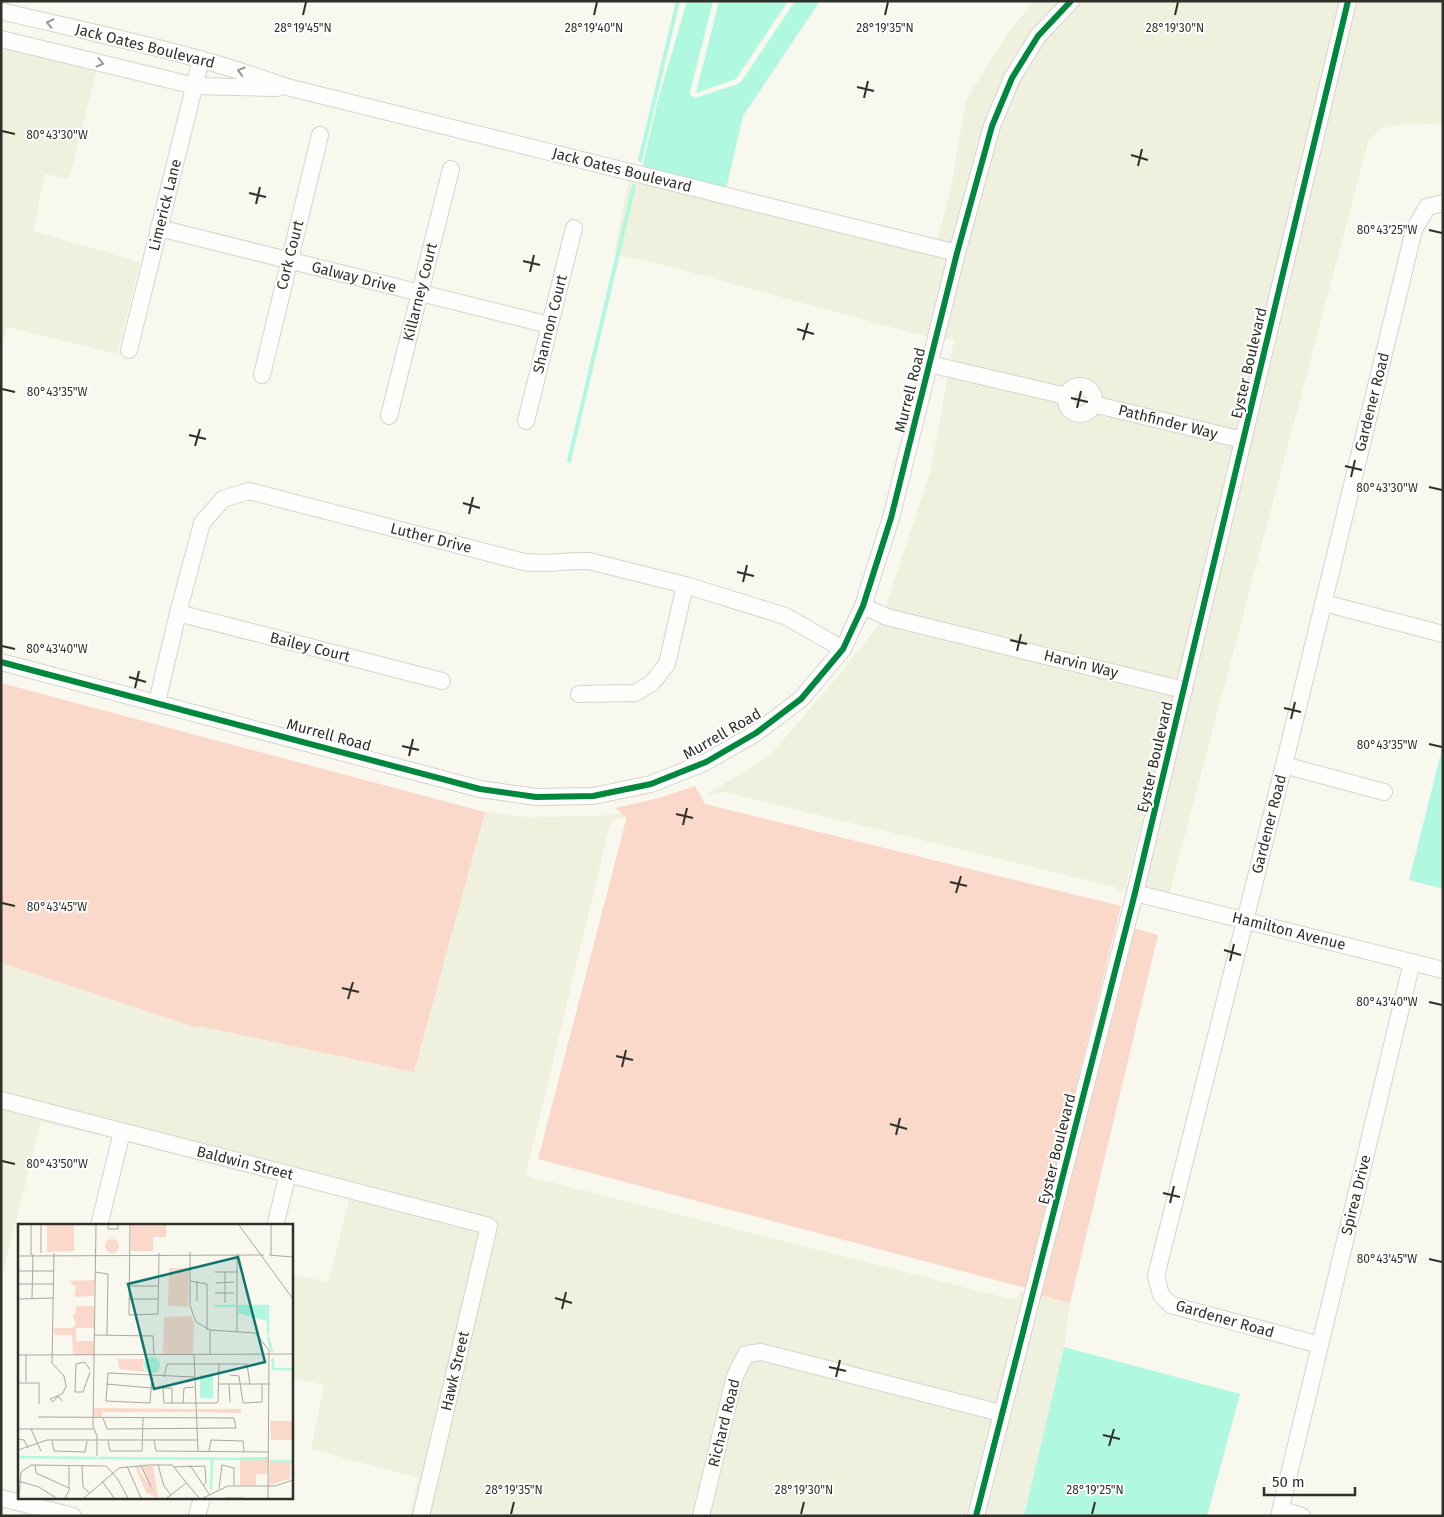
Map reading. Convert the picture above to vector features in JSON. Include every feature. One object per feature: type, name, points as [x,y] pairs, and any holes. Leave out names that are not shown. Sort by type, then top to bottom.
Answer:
[{"type":"street","name":"Murrell Road","points":[[1,662],[480,789],[536,797],[593,796],[651,784],[706,762],[756,733],[801,698],[843,648],[863,606],[891,518],[957,253],[992,126],[1012,78],[1038,36],[1071,1]]},
{"type":"street","name":"Eyster Boulevard","points":[[976,1516],[1135,893],[1348,1]]},
{"type":"street","name":"Jack Oates Boulevard","points":[[1,11],[201,59],[249,73],[287,87],[957,253]]},
{"type":"street","name":"Jack Oates Boulevard","points":[[1,39],[195,86],[238,86],[265,89],[287,87]]},
{"type":"street","name":"Limerick Lane","points":[[129,350],[201,59]]},
{"type":"street","name":"Cork Court","points":[[262,375],[320,135]]},
{"type":"street","name":"Killarney Court","points":[[389,416],[451,169]]},
{"type":"street","name":"Gardener Road","points":[[1320,1345],[1171,1305],[1161,1295],[1156,1276],[1324,603],[1414,230],[1427,207],[1443,203]]},
{"type":"street","name":"Galway Drive","points":[[159,228],[549,325]]},
{"type":"street","name":"Shannon Court","points":[[526,421],[574,228]]},
{"type":"street","name":"Pathfinder Way","points":[[929,364],[1066,396],[1072,388],[1081,386],[1090,390],[1094,399],[1093,404],[1243,440]]},
{"type":"street","name":"Luther Drive","points":[[157,702],[202,523],[223,499],[249,492],[524,562],[539,564],[575,560],[589,561],[685,585],[786,616],[843,648]]},
{"type":"street","points":[[579,694],[635,693],[652,683],[666,664],[685,585]]},
{"type":"street","points":[[1324,603],[1443,634]]},
{"type":"street","name":"Harvin Way","points":[[863,606],[890,617],[1184,690]]},
{"type":"street","name":"Bailey Court","points":[[178,613],[442,680]]},
{"type":"street","points":[[1284,765],[1384,792]]},
{"type":"street","name":"Hamilton Avenue","points":[[1135,893],[1443,970]]},
{"type":"street","name":"Spirea Drive","points":[[1280,1513],[1412,962]]},
{"type":"street","name":"Baldwin Street","points":[[1,1100],[489,1226]]},
{"type":"street","points":[[99,1224],[122,1132]]},
{"type":"street","points":[[275,1224],[288,1174]]},
{"type":"street","name":"Hawk Street","points":[[421,1516],[489,1226]]},
{"type":"street","name":"Richard Road","points":[[701,1516],[735,1376],[746,1354],[761,1352],[1001,1413]]},
{"type":"street","points":[[1,1498],[33,1502],[73,1516]]},
{"type":"street","points":[[198,1516],[202,1500]]},
{"type":"street","points":[[1280,1513],[1302,1516]]},
{"type":"shaded area","points":[[687,1],[713,1],[690,92],[695,98],[741,82],[795,1],[820,1],[743,116],[726,189],[642,168],[658,100]]},
{"type":"shaded area","points":[[719,1],[788,1],[736,79],[696,93]]},
{"type":"shaded area","points":[[1035,1],[1060,1],[1031,32],[952,245],[937,240],[951,189],[966,100],[1009,31]]},
{"type":"shaded area","points":[[1081,1],[1341,1],[1238,433],[1101,399],[1096,387],[1083,380],[1073,381],[1062,389],[950,363],[954,340],[943,338],[999,128],[1018,81],[1044,39]]},
{"type":"shaded area","points":[[1356,1],[1443,1],[1443,125],[1413,123],[1383,128],[1369,139],[1169,895],[1143,889]]},
{"type":"shaded area","points":[[1,45],[97,69],[69,179],[45,174],[33,231],[140,262],[117,354],[7,327],[1,350]]},
{"type":"shaded area","points":[[629,178],[949,257],[929,336],[912,333],[668,266],[614,254]]},
{"type":"shaded area","points":[[948,375],[1059,401],[1063,413],[1075,420],[1089,419],[1098,411],[1235,445],[1178,682],[885,608],[931,469]]},
{"type":"shaded area","points":[[881,620],[1175,694],[1125,889],[1120,892],[1115,887],[724,792],[706,795],[769,756],[823,694],[879,625]]},
{"type":"shaded area","points":[[1,683],[485,812],[414,1072],[199,1026],[198,1028],[1,963]]},
{"type":"shaded area","points":[[1443,745],[1443,889],[1409,880]]},
{"type":"shaded area","points":[[695,786],[705,804],[1121,906],[1026,1288],[538,1159],[626,820],[625,816],[615,808],[659,798]]},
{"type":"shaded area","points":[[651,810],[614,820],[610,824],[526,1174],[531,1177],[1011,1299],[1018,1297],[1020,1290],[1025,1291],[996,1406],[745,1348],[693,1516],[428,1516],[497,1222],[1,1093],[1,963],[198,1028],[199,1026],[414,1072],[485,812],[526,817],[596,816]]},
{"type":"shaded area","points":[[1133,928],[1158,935],[1070,1303],[1039,1295]]},
{"type":"shaded area","points":[[1,1106],[113,1136],[113,1138],[41,1122],[1,1281]]},
{"type":"shaded area","points":[[350,1196],[480,1230],[413,1516],[410,1516],[418,1478],[311,1449],[324,1385],[292,1377],[292,1274],[328,1282]]},
{"type":"shaded area","points":[[1039,1295],[1070,1303],[1064,1347],[1024,1516],[983,1516]]},
{"type":"shaded area","points":[[1064,1347],[1240,1394],[1207,1516],[1024,1516]]},
{"type":"shaded area","points":[[761,1359],[993,1418],[969,1516],[708,1516],[742,1378],[751,1360]]},
{"type":"waterway","points":[[640,160],[678,1]]},
{"type":"waterway","points":[[569,461],[634,186]]},
{"type":"cycle path","points":[[1,662],[480,789],[536,797],[593,796],[651,784],[706,762],[756,733],[801,699],[843,649],[863,606],[891,518],[957,253],[992,126],[1012,78],[1038,36],[1071,1]]},
{"type":"cycle path","points":[[976,1516],[1135,893],[1348,1]]}]
